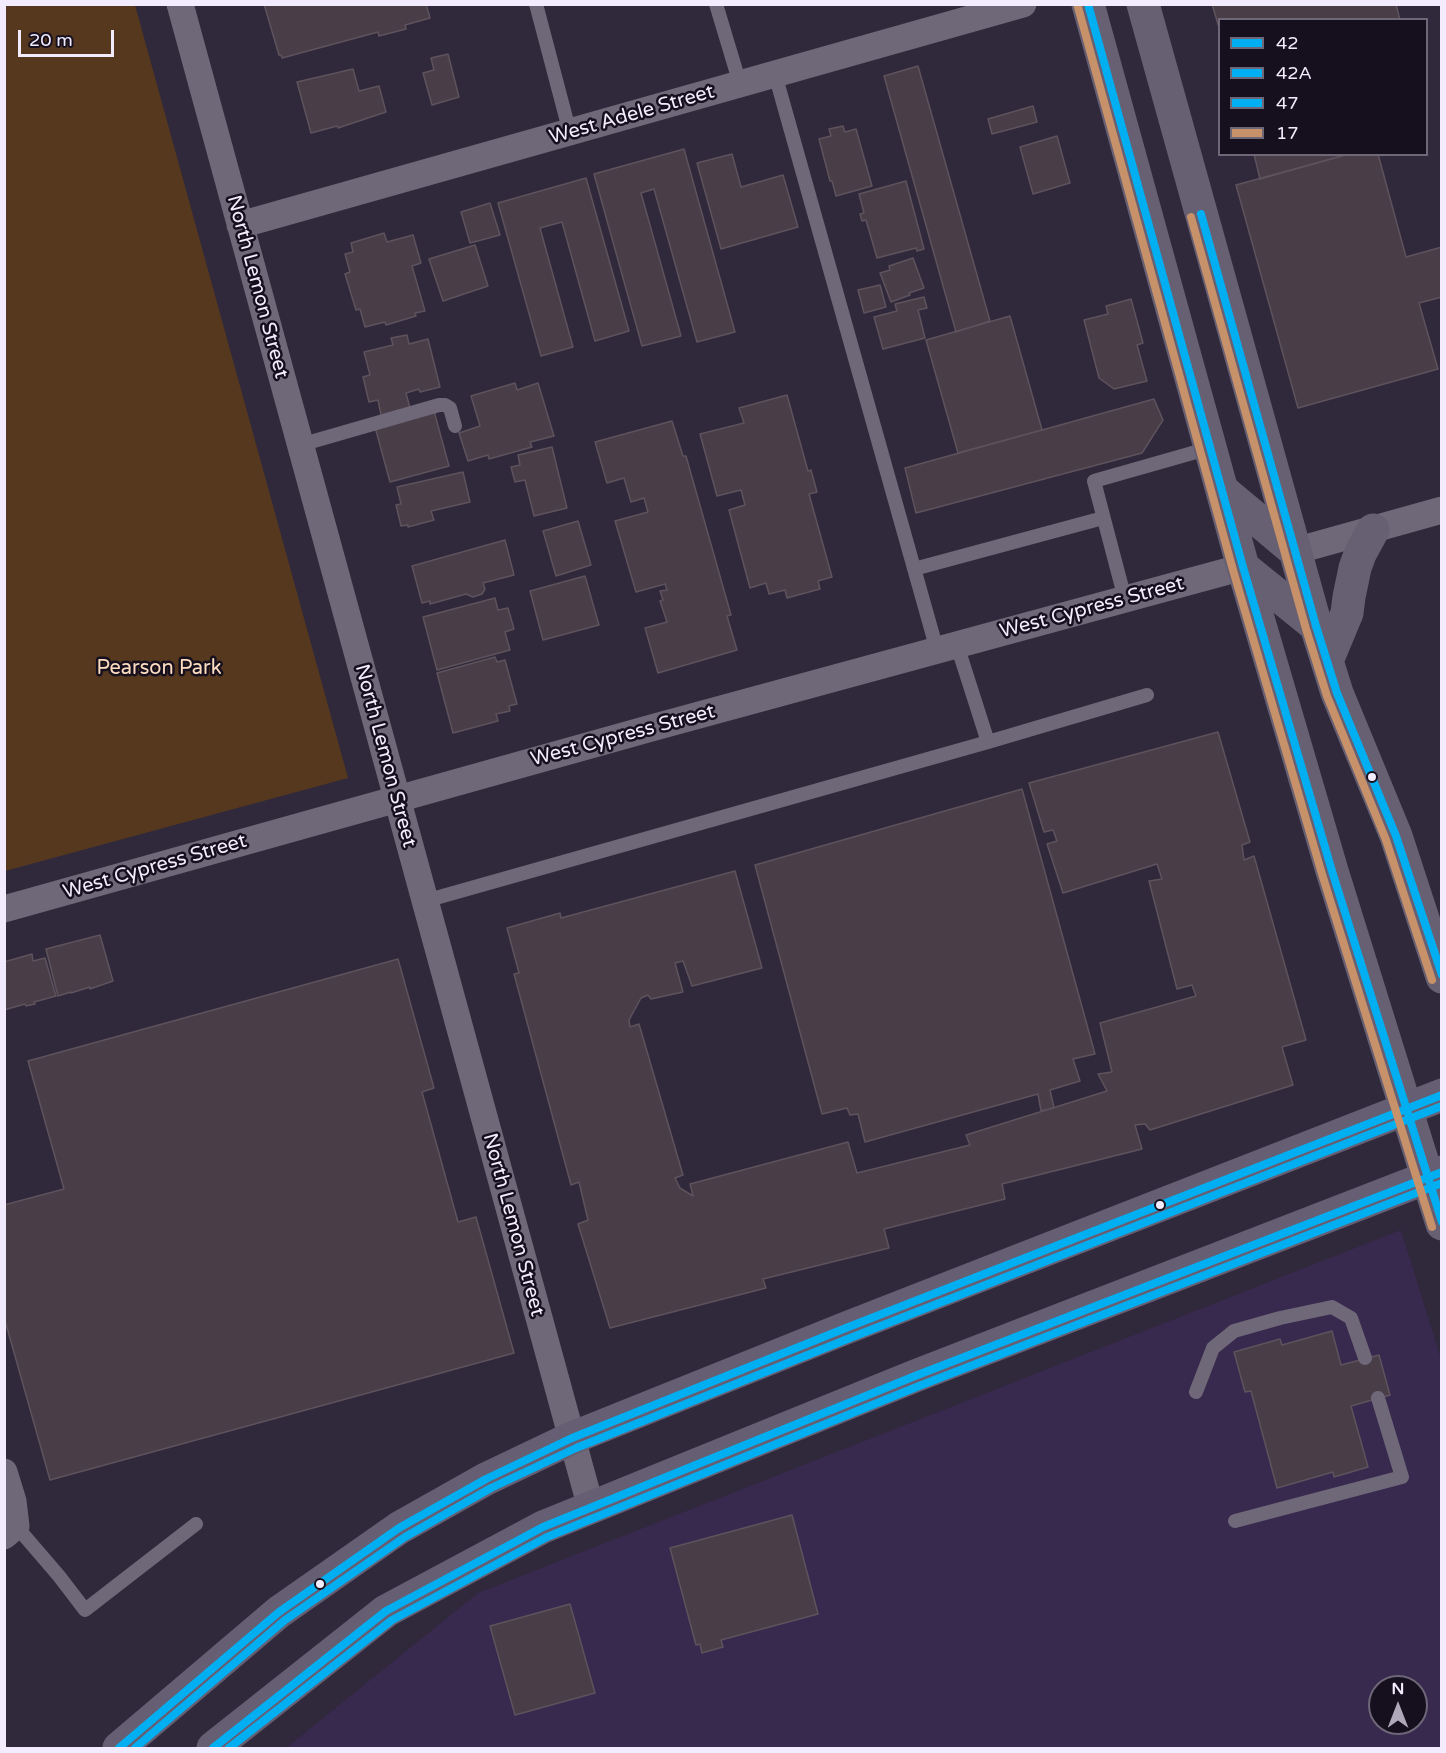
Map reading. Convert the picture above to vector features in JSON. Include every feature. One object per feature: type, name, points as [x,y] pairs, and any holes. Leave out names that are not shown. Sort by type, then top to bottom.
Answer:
[{"type":"main road","points":[[1088,4],[1243,567],[1335,882],[1406,1109],[1434,1175],[1442,1224]]},
{"type":"main road","points":[[1143,4],[1316,626],[1337,693],[1396,836],[1442,977]]},
{"type":"main road","points":[[1222,490],[1295,551]]},
{"type":"main road","points":[[1327,661],[1347,613],[1348,597],[1355,568],[1373,530]]},
{"type":"main road","points":[[1243,567],[1316,626]]},
{"type":"main road","points":[[119,1749],[279,1612],[399,1528],[486,1479],[572,1438],[846,1328],[1442,1095]]},
{"type":"main road","points":[[213,1749],[386,1611],[543,1527],[915,1376],[1434,1175]]},
{"type":"street","name":"North Lemon Street","points":[[180,4],[591,1508]]},
{"type":"street","name":"West Adele Street","points":[[240,225],[1023,4]]},
{"type":"street","points":[[1295,551],[1442,510]]},
{"type":"street","name":"West Cypress Street","points":[[4,909],[397,798],[1243,567]]},
{"type":"street","points":[[4,1472],[13,1501],[10,1532]]},
{"type":"lane","points":[[536,4],[570,133]]},
{"type":"lane","points":[[716,4],[740,84]]},
{"type":"lane","points":[[775,74],[914,569],[988,742]]},
{"type":"lane","points":[[300,445],[439,405],[446,405],[450,408],[455,426]]},
{"type":"lane","points":[[1125,599],[1094,481],[1210,448]]},
{"type":"lane","points":[[914,569],[1103,518]]},
{"type":"lane","points":[[425,901],[1147,695]]},
{"type":"lane","points":[[1196,1392],[1213,1348],[1234,1330],[1332,1307],[1351,1318],[1365,1358]]},
{"type":"lane","points":[[1235,1521],[1401,1477],[1378,1398]]},
{"type":"lane","points":[[10,1532],[59,1576],[85,1610],[196,1524]]},
{"type":"shaded area","points":[[1401,1230],[1441,1359],[1441,1748],[286,1748],[478,1593]]},
{"type":"green space","name":"Pearson Park","points":[[5,4],[135,5],[348,778],[5,871]]},
{"type":"building","points":[[264,4],[426,4],[430,18],[405,25],[406,29],[379,36],[378,32],[282,58],[279,55]]},
{"type":"building","points":[[1212,4],[1396,4],[1400,18],[1218,18],[1218,24]]},
{"type":"building","points":[[448,54],[459,97],[432,105],[423,73],[434,70],[431,58]]},
{"type":"building","points":[[918,66],[990,321],[956,332],[884,76]]},
{"type":"building","points":[[353,69],[359,91],[379,86],[386,112],[338,128],[337,126],[311,133],[297,82]]},
{"type":"building","points":[[1033,106],[1037,122],[992,134],[988,119]]},
{"type":"building","points":[[843,126],[845,132],[856,129],[872,186],[836,196],[819,139],[831,136],[829,129]]},
{"type":"building","points":[[1057,136],[1070,183],[1033,194],[1020,147]]},
{"type":"building","points":[[684,149],[735,332],[697,342],[654,189],[641,193],[681,336],[642,346],[594,174]]},
{"type":"building","points":[[732,154],[741,187],[783,175],[798,227],[721,249],[697,163]]},
{"type":"building","points":[[1254,156],[1342,156],[1260,179]]},
{"type":"building","points":[[1342,156],[1379,156],[1406,257],[1442,247],[1442,297],[1419,303],[1438,369],[1298,408],[1236,185]]},
{"type":"building","points":[[586,178],[629,331],[595,341],[562,222],[540,228],[573,347],[541,356],[498,203]]},
{"type":"building","points":[[906,181],[924,249],[917,251],[916,248],[877,258],[866,220],[862,221],[860,214],[864,213],[859,194]]},
{"type":"building","points":[[490,203],[500,235],[470,243],[461,212]]},
{"type":"building","points":[[384,233],[387,242],[413,235],[421,263],[412,266],[425,311],[386,325],[385,322],[365,327],[360,309],[356,310],[345,274],[350,272],[345,254],[353,252],[351,243]]},
{"type":"building","points":[[475,245],[488,286],[443,301],[429,259]]},
{"type":"building","points":[[913,258],[924,288],[891,302],[880,273],[890,270],[889,266]]},
{"type":"building","points":[[880,285],[886,307],[864,313],[858,290]]},
{"type":"building","points":[[924,297],[927,308],[918,310],[925,338],[883,349],[874,317],[897,311],[895,304]]},
{"type":"building","points":[[1131,299],[1143,343],[1137,345],[1147,381],[1114,389],[1099,378],[1084,320],[1108,314],[1106,306]]},
{"type":"building","points":[[1010,316],[1042,430],[958,453],[926,340]]},
{"type":"building","points":[[407,335],[409,344],[428,339],[440,387],[406,393],[410,408],[381,415],[378,400],[369,402],[363,377],[370,375],[364,352],[393,345],[391,338]]},
{"type":"building","points":[[515,383],[517,390],[538,383],[554,436],[530,442],[532,447],[489,459],[488,455],[468,461],[459,433],[480,426],[471,396]]},
{"type":"building","points":[[787,395],[808,471],[811,470],[817,492],[809,494],[832,577],[818,581],[820,589],[787,598],[785,590],[769,594],[766,583],[750,588],[729,510],[745,505],[741,490],[717,496],[700,434],[744,423],[739,408]]},
{"type":"building","points":[[1154,399],[1163,420],[1142,453],[916,513],[905,468]]},
{"type":"building","points":[[434,411],[449,466],[390,482],[375,427]]},
{"type":"building","points":[[672,421],[683,456],[686,456],[731,615],[727,616],[737,650],[658,673],[645,628],[667,622],[660,601],[663,600],[660,591],[667,590],[665,584],[636,592],[615,521],[648,512],[644,498],[631,502],[624,478],[607,483],[595,442]]},
{"type":"building","points":[[552,447],[567,508],[534,516],[525,480],[515,482],[511,467],[520,465],[518,455]]},
{"type":"building","points":[[463,472],[470,502],[431,511],[434,520],[408,527],[408,525],[401,526],[396,505],[401,504],[397,487]]},
{"type":"building","points":[[578,521],[591,565],[556,576],[543,531]]},
{"type":"building","points":[[505,540],[514,575],[483,583],[485,589],[482,594],[473,597],[466,594],[430,604],[430,601],[422,603],[412,566]]},
{"type":"building","points":[[585,576],[599,625],[543,640],[530,591]]},
{"type":"building","points":[[495,598],[498,610],[508,608],[514,629],[505,632],[510,650],[437,670],[423,617]]},
{"type":"building","points":[[495,657],[497,662],[505,660],[517,704],[509,706],[510,711],[496,714],[498,721],[453,733],[437,673]]},
{"type":"building","points":[[1218,732],[1250,842],[1242,845],[1244,860],[1254,856],[1306,1040],[1282,1047],[1293,1085],[1150,1130],[1145,1124],[1135,1125],[1142,1149],[1002,1184],[1005,1199],[884,1229],[889,1248],[763,1279],[766,1288],[610,1328],[578,1224],[588,1220],[579,1182],[571,1185],[514,974],[519,973],[507,928],[560,913],[561,918],[735,871],[762,968],[692,986],[683,961],[675,963],[683,992],[651,999],[648,995],[641,998],[629,1020],[630,1027],[639,1024],[683,1175],[675,1178],[680,1188],[693,1196],[690,1184],[848,1142],[857,1173],[970,1145],[966,1135],[1107,1091],[1098,1074],[1112,1072],[1100,1023],[1196,996],[1192,985],[1177,989],[1149,881],[1162,879],[1157,864],[1063,893],[1047,844],[1057,841],[1053,830],[1044,832],[1029,783]]},
{"type":"building","points":[[1022,789],[1095,1054],[1073,1059],[1080,1081],[1050,1090],[1054,1108],[1041,1111],[1038,1094],[865,1142],[858,1114],[850,1115],[847,1108],[822,1114],[755,865]]},
{"type":"building","points":[[100,935],[113,981],[58,996],[46,949]]},
{"type":"building","points":[[32,954],[33,961],[45,958],[56,996],[34,1002],[35,1004],[26,1006],[25,1004],[4,1010],[4,962]]},
{"type":"building","points":[[398,959],[434,1088],[422,1092],[458,1222],[476,1217],[514,1353],[50,1480],[4,1317],[4,1205],[64,1189],[28,1061]]},
{"type":"building","points":[[1332,1331],[1341,1365],[1379,1355],[1390,1395],[1351,1406],[1368,1467],[1334,1477],[1333,1472],[1277,1488],[1251,1391],[1245,1392],[1234,1352],[1280,1339],[1282,1345]]},
{"type":"building","points":[[792,1515],[818,1614],[721,1640],[723,1647],[702,1653],[700,1644],[696,1645],[670,1548]]},
{"type":"building","points":[[570,1604],[595,1693],[515,1715],[490,1626]]},
{"type":"transit line","name":"47","points":[[1088,4],[1243,567],[1332,871],[1442,1222]]},
{"type":"transit line","name":"17","points":[[1078,7],[1233,570],[1322,874],[1432,1227]]},
{"type":"transit line","name":"47","points":[[1201,214],[1316,626],[1337,693],[1396,836],[1442,975]]},
{"type":"transit line","name":"17","points":[[1191,217],[1306,629],[1327,696],[1386,840],[1432,980]]},
{"type":"transit line","name":"42","points":[[119,1748],[279,1612],[399,1528],[486,1479],[572,1438],[846,1328],[1442,1095]]},
{"type":"transit line","name":"42A","points":[[135,1748],[285,1620],[405,1537],[491,1488],[576,1448],[1442,1106]]},
{"type":"transit line","name":"42","points":[[213,1748],[386,1611],[543,1527],[915,1376],[1442,1172]]},
{"type":"transit line","name":"42A","points":[[229,1748],[392,1620],[547,1537],[919,1386],[1442,1183]]}]
